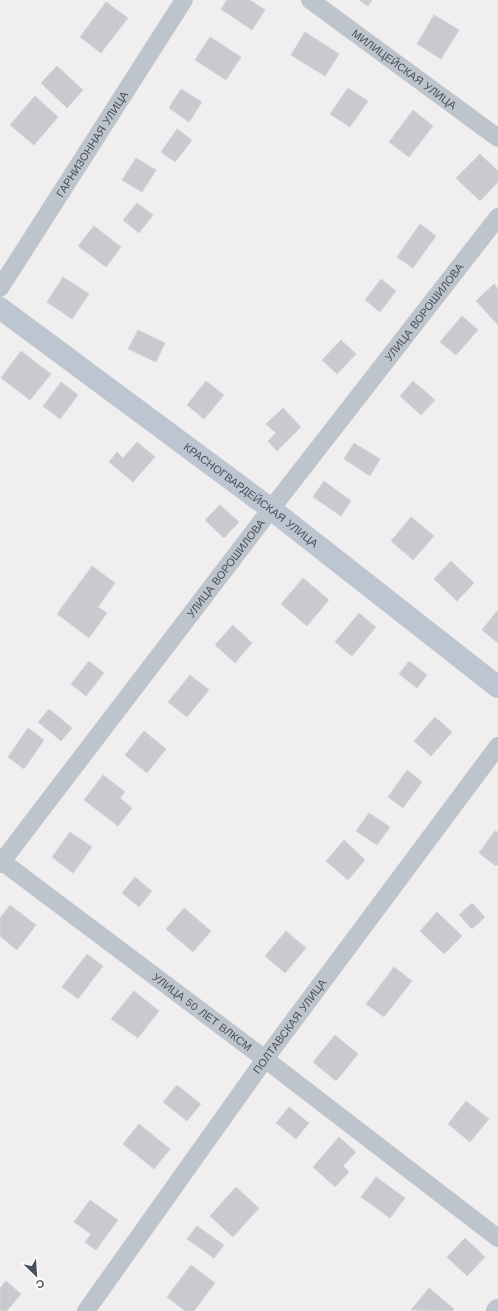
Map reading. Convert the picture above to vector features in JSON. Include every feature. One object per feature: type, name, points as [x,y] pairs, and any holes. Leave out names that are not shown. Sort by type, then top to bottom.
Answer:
[{"type":"street","name":"ГАРНИЗОННАЯ УЛИЦА","points":[[0,288],[184,0]]},
{"type":"street","name":"МИЛИЦЕЙСКАЯ УЛИЦА","points":[[310,0],[498,138]]},
{"type":"street","name":"УЛИЦА ВОРОШИЛОВА","points":[[1,862],[271,509],[498,218]]},
{"type":"street","name":"КРАСНОГВАРДЕЙСКАЯ УЛИЦА","points":[[0,308],[271,509],[498,687]]},
{"type":"street","name":"ПОЛТАВСКАЯ УЛИЦА","points":[[86,1311],[265,1059],[498,746]]},
{"type":"street","name":"УЛИЦА 50 ЛЕТ ВЛКСМ","points":[[1,862],[265,1059],[498,1238]]},
{"type":"building","points":[[227,0],[250,0],[265,10],[252,30],[221,9]]},
{"type":"building","points":[[359,0],[372,0],[368,6]]},
{"type":"building","points":[[106,2],[128,18],[101,53],[80,37]]},
{"type":"building","points":[[434,15],[459,30],[441,59],[417,44]]},
{"type":"building","points":[[305,32],[339,54],[325,76],[291,55]]},
{"type":"building","points":[[210,37],[241,57],[226,80],[195,60]]},
{"type":"building","points":[[57,66],[83,90],[67,108],[41,83]]},
{"type":"building","points":[[348,88],[368,101],[350,127],[330,114]]},
{"type":"building","points":[[181,89],[202,102],[189,122],[169,108]]},
{"type":"building","points":[[35,96],[58,117],[34,145],[10,125]]},
{"type":"building","points":[[413,110],[433,126],[409,157],[389,142]]},
{"type":"building","points":[[177,129],[192,140],[175,162],[161,152]]},
{"type":"building","points":[[480,154],[498,171],[498,182],[480,201],[456,178]]},
{"type":"building","points":[[136,158],[156,170],[142,192],[122,180]]},
{"type":"building","points":[[137,203],[153,215],[139,233],[123,220]]},
{"type":"building","points":[[420,224],[436,236],[413,268],[397,257]]},
{"type":"building","points":[[94,226],[121,247],[106,267],[78,246]]},
{"type":"building","points":[[63,277],[89,294],[72,319],[47,302]]},
{"type":"building","points":[[381,279],[396,291],[380,312],[365,300]]},
{"type":"building","points":[[494,284],[498,289],[498,325],[476,301]]},
{"type":"building","points":[[462,316],[478,330],[456,355],[440,342]]},
{"type":"building","points":[[138,330],[165,343],[156,362],[128,349]]},
{"type":"building","points":[[341,340],[356,354],[337,374],[322,360]]},
{"type":"building","points":[[21,351],[51,374],[30,400],[1,378]]},
{"type":"building","points":[[206,381],[224,395],[204,419],[187,405]]},
{"type":"building","points":[[413,381],[435,400],[421,415],[400,396]]},
{"type":"building","points":[[61,382],[78,395],[60,419],[43,406]]},
{"type":"building","points":[[283,408],[301,427],[277,451],[268,441],[276,433],[266,424]]},
{"type":"building","points":[[137,442],[155,457],[133,482],[109,462],[117,452],[123,458]]},
{"type":"building","points":[[354,443],[380,459],[370,476],[344,459]]},
{"type":"building","points":[[324,481],[351,501],[341,516],[313,497]]},
{"type":"building","points":[[220,505],[239,522],[224,538],[205,520]]},
{"type":"building","points":[[411,517],[434,536],[413,560],[391,541]]},
{"type":"building","points":[[451,561],[474,583],[457,601],[434,579]]},
{"type":"building","points":[[92,566],[115,583],[98,607],[107,613],[89,638],[57,614]]},
{"type":"building","points":[[303,578],[329,600],[307,626],[281,604]]},
{"type":"building","points":[[497,611],[498,612],[498,643],[482,630]]},
{"type":"building","points":[[359,613],[376,627],[352,656],[335,642]]},
{"type":"building","points":[[233,625],[252,643],[235,663],[215,645]]},
{"type":"building","points":[[89,661],[104,673],[86,696],[71,684]]},
{"type":"building","points":[[409,661],[427,675],[417,688],[399,674]]},
{"type":"building","points":[[190,675],[209,690],[187,717],[168,702]]},
{"type":"building","points":[[49,709],[72,728],[61,741],[38,722]]},
{"type":"building","points":[[435,717],[452,732],[431,756],[414,741]]},
{"type":"building","points":[[28,728],[44,740],[24,769],[8,757]]},
{"type":"building","points":[[144,731],[166,749],[147,773],[125,755]]},
{"type":"building","points":[[407,770],[422,782],[403,808],[388,797]]},
{"type":"building","points":[[103,775],[125,792],[120,798],[132,808],[118,826],[84,800]]},
{"type":"building","points":[[369,813],[390,827],[377,845],[356,831]]},
{"type":"building","points":[[495,831],[498,832],[498,864],[496,866],[479,853]]},
{"type":"building","points":[[70,832],[92,847],[73,873],[52,857]]},
{"type":"building","points":[[344,840],[365,860],[348,880],[326,861]]},
{"type":"building","points":[[135,877],[152,891],[139,907],[122,893]]},
{"type":"building","points":[[472,903],[485,917],[472,929],[459,915]]},
{"type":"building","points":[[10,905],[36,925],[17,950],[0,936],[0,918]]},
{"type":"building","points":[[184,908],[211,931],[193,952],[166,929]]},
{"type":"building","points":[[437,912],[462,936],[444,954],[420,931]]},
{"type":"building","points":[[286,931],[306,948],[285,973],[265,956]]},
{"type":"building","points":[[87,954],[103,966],[78,999],[62,987]]},
{"type":"building","points":[[394,967],[412,981],[384,1017],[366,1004]]},
{"type":"building","points":[[134,991],[159,1011],[138,1038],[111,1019]]},
{"type":"building","points":[[335,1035],[358,1054],[336,1081],[313,1062]]},
{"type":"building","points":[[177,1085],[201,1104],[187,1121],[163,1102]]},
{"type":"building","points":[[466,1101],[489,1119],[470,1142],[448,1124]]},
{"type":"building","points":[[289,1107],[309,1123],[296,1139],[276,1123]]},
{"type":"building","points":[[139,1124],[170,1149],[154,1169],[123,1144]]},
{"type":"building","points":[[339,1137],[356,1152],[343,1166],[349,1172],[335,1187],[313,1167]]},
{"type":"building","points":[[376,1177],[405,1198],[390,1218],[361,1197]]},
{"type":"building","points":[[236,1187],[259,1208],[233,1237],[210,1216]]},
{"type":"building","points":[[90,1200],[118,1220],[96,1250],[85,1242],[91,1234],[74,1222]]},
{"type":"building","points":[[197,1226],[224,1245],[214,1258],[187,1239]]},
{"type":"building","points":[[465,1238],[485,1257],[467,1276],[447,1257]]},
{"type":"building","points":[[191,1265],[215,1283],[194,1311],[185,1311],[167,1297]]},
{"type":"building","points":[[6,1281],[21,1294],[7,1311],[2,1311],[0,1310],[0,1288]]},
{"type":"building","points":[[429,1288],[454,1309],[452,1311],[411,1310]]}]
